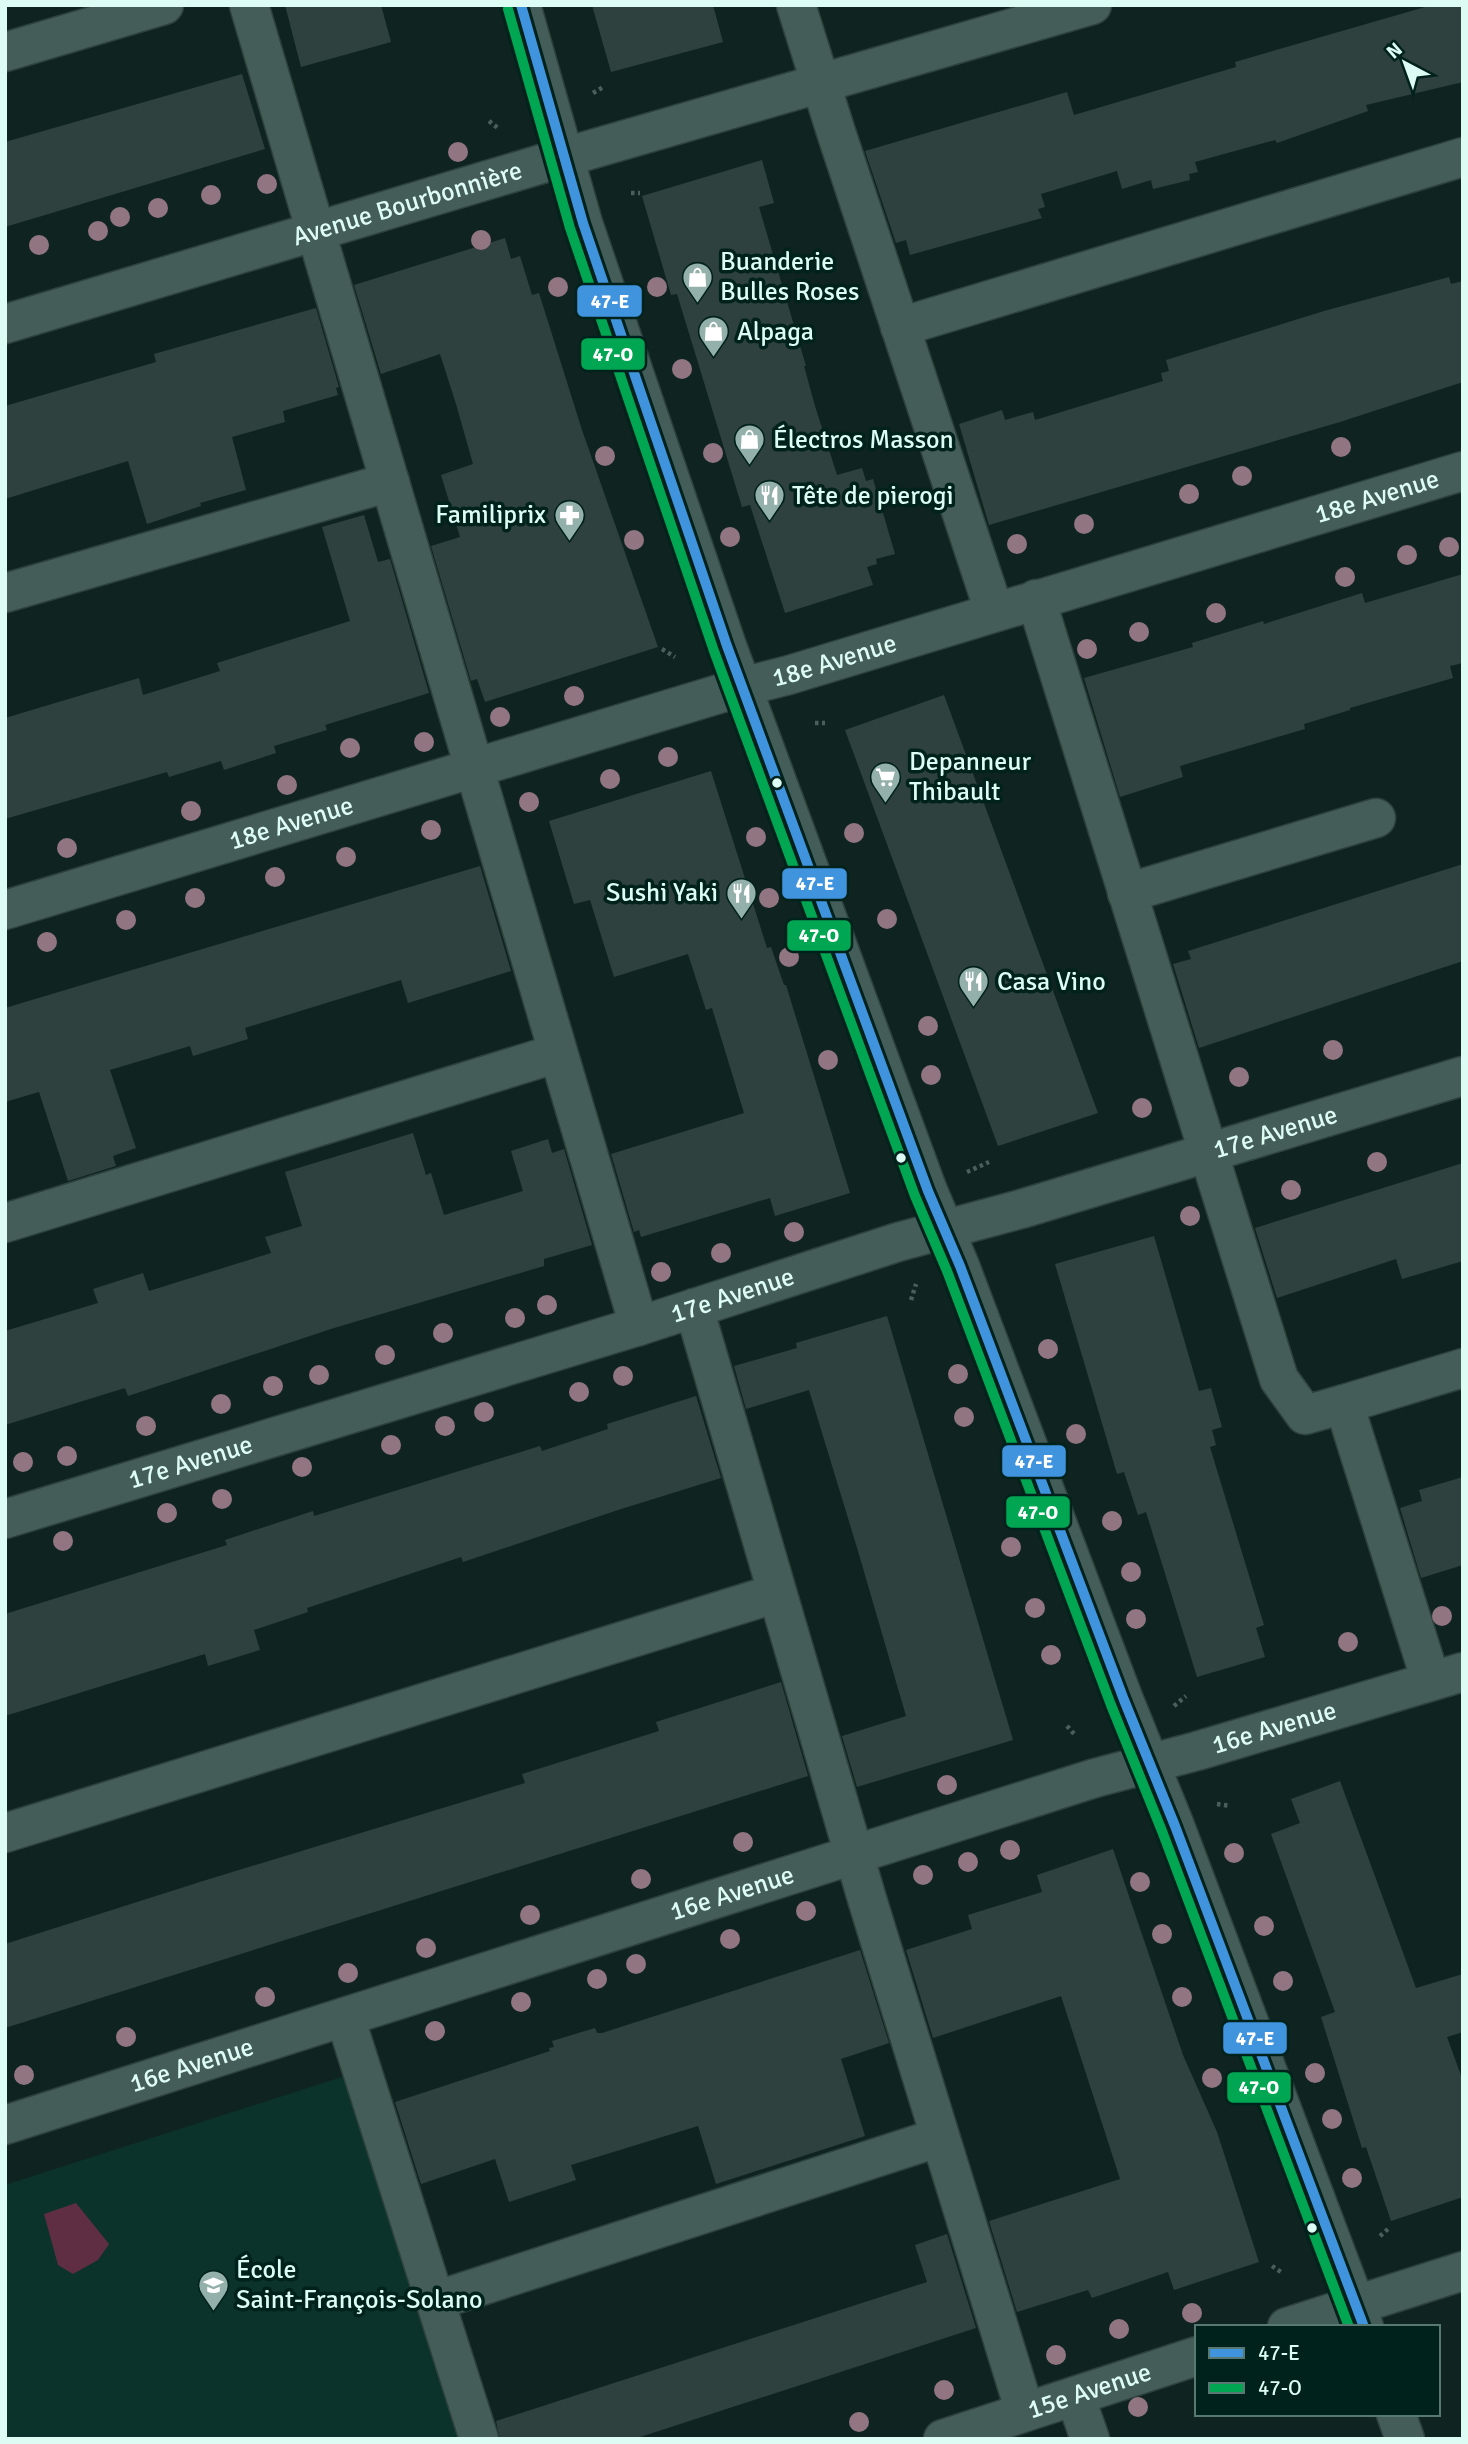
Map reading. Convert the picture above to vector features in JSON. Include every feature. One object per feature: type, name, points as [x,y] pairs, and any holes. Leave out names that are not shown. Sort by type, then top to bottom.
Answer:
[{"type":"street","points":[[5,52],[164,5]]},
{"type":"street","points":[[249,5],[639,1325]]},
{"type":"street","points":[[521,5],[583,223],[742,687],[943,1230],[960,1266],[1360,2316]]},
{"type":"street","points":[[796,5],[994,611]]},
{"type":"street","name":"Avenue Bourbonnière","points":[[5,324],[565,157],[1092,5]]},
{"type":"street","points":[[900,327],[1463,158]]},
{"type":"street","name":"18e Avenue","points":[[5,911],[1463,471]]},
{"type":"street","points":[[5,593],[390,482]]},
{"type":"street","points":[[1036,599],[1279,1379],[1305,1415],[1463,1368]]},
{"type":"street","points":[[1127,893],[1376,818]]},
{"type":"street","points":[[5,1223],[558,1054]]},
{"type":"street","name":"17e Avenue","points":[[5,1519],[694,1308],[898,1242],[1463,1076]]},
{"type":"street","points":[[694,1308],[855,1855],[1025,2412]]},
{"type":"street","points":[[1345,1404],[1447,1676]]},
{"type":"street","points":[[5,1833],[777,1593]]},
{"type":"street","name":"16e Avenue","points":[[5,2125],[1095,1778],[1447,1676]]},
{"type":"street","points":[[345,2017],[479,2439]]},
{"type":"street","points":[[435,2301],[940,2137]]},
{"type":"street","points":[[1300,2325],[1360,2316],[1463,2271]]},
{"type":"street","name":"15e Avenue","points":[[943,2439],[1195,2357]]},
{"type":"street","points":[[1075,2396],[1090,2439]]},
{"type":"street","points":[[1397,2416],[1405,2439]]},
{"type":"path","points":[[593,93],[605,86]]},
{"type":"path","points":[[489,121],[500,130]]},
{"type":"path","points":[[631,193],[640,193]]},
{"type":"path","points":[[662,649],[675,657]]},
{"type":"path","points":[[815,723],[825,723]]},
{"type":"path","points":[[966,1172],[989,1162]]},
{"type":"path","points":[[911,1300],[919,1274]]},
{"type":"path","points":[[1173,1707],[1186,1696]]},
{"type":"path","points":[[1067,1726],[1075,1735]]},
{"type":"path","points":[[1217,1804],[1230,1806]]},
{"type":"path","points":[[1380,2236],[1388,2229]]},
{"type":"path","points":[[1272,2266],[1281,2272]]},
{"type":"shaded area","name":"École Saint-François-Solano","points":[[348,2075],[461,2439],[5,2439],[5,2185]]},
{"type":"shaded area","points":[[76,2203],[109,2244],[98,2260],[73,2274],[58,2265],[44,2214]]},
{"type":"building","points":[[285,5],[381,5],[391,42],[301,67]]},
{"type":"building","points":[[592,5],[713,5],[723,42],[611,72]]},
{"type":"building","points":[[1432,5],[1463,5],[1463,82],[1366,105],[1368,111],[1277,143],[1275,140],[1195,162],[1198,172],[1189,174],[1190,180],[1153,189],[1151,180],[1122,189],[1117,171],[1041,194],[1045,207],[1038,209],[1042,218],[910,255],[906,240],[896,243],[865,151],[1067,92],[1074,115],[1236,67],[1235,62]]},
{"type":"building","points":[[242,74],[265,149],[5,227],[5,142]]},
{"type":"building","points":[[762,160],[774,203],[759,207],[837,475],[862,468],[866,481],[873,479],[895,554],[876,559],[877,564],[867,567],[873,585],[785,613],[750,505],[742,507],[677,294],[671,295],[642,196]]},
{"type":"building","points":[[505,238],[511,259],[520,256],[532,295],[539,293],[582,430],[658,647],[485,702],[477,679],[471,681],[431,546],[460,537],[441,475],[473,464],[456,404],[440,354],[381,374],[354,285]]},
{"type":"building","points":[[1449,277],[1451,284],[1463,281],[1463,382],[1340,422],[989,525],[959,424],[1002,410],[1005,420],[1033,412],[1035,420],[1163,381],[1161,373],[1169,371],[1166,360],[1324,311]]},
{"type":"building","points":[[316,308],[339,387],[336,388],[338,395],[283,411],[285,422],[232,437],[246,490],[200,503],[201,506],[147,524],[128,461],[5,499],[5,406],[156,362],[154,354]]},
{"type":"building","points":[[364,515],[378,562],[390,559],[429,693],[325,725],[327,730],[274,746],[276,753],[224,770],[221,761],[169,777],[167,772],[5,819],[5,718],[139,678],[143,695],[220,671],[217,663],[350,621],[322,527]]},
{"type":"building","points":[[1463,574],[1463,663],[1450,666],[1453,678],[1350,708],[1304,724],[1305,729],[1180,766],[1183,777],[1120,797],[1084,678],[1193,647],[1192,643],[1362,593],[1365,603]]},
{"type":"building","points":[[944,695],[1098,1113],[998,1146],[845,730]]},
{"type":"building","points":[[711,771],[767,948],[771,947],[786,985],[850,1193],[775,1216],[770,1198],[641,1237],[639,1230],[634,1232],[611,1154],[744,1113],[712,1008],[706,1010],[688,954],[614,977],[590,900],[574,904],[549,821]]},
{"type":"building","points":[[1463,864],[1463,961],[1199,1048],[1173,964],[1191,959],[1188,951]]},
{"type":"building","points":[[480,866],[511,971],[408,1003],[401,980],[245,1028],[248,1039],[193,1056],[190,1046],[110,1070],[136,1148],[113,1156],[116,1166],[68,1181],[39,1092],[5,1102],[5,1008]]},
{"type":"building","points":[[413,1133],[426,1175],[431,1173],[444,1215],[523,1191],[511,1151],[548,1139],[552,1153],[564,1149],[592,1245],[544,1259],[544,1266],[334,1328],[128,1396],[125,1388],[5,1425],[5,1331],[98,1303],[93,1289],[143,1273],[149,1291],[271,1253],[265,1237],[302,1226],[285,1172]]},
{"type":"building","points":[[1463,1163],[1463,1261],[1402,1279],[1396,1259],[1277,1298],[1255,1228]]},
{"type":"building","points":[[1154,1236],[1199,1391],[1211,1388],[1222,1427],[1212,1430],[1216,1445],[1210,1447],[1264,1625],[1256,1628],[1265,1657],[1197,1677],[1146,1512],[1138,1515],[1124,1472],[1117,1474],[1055,1264]]},
{"type":"building","points":[[887,1316],[1013,1740],[857,1787],[842,1736],[906,1716],[858,1551],[809,1390],[746,1409],[734,1366],[797,1348],[796,1343]]},
{"type":"building","points":[[696,1396],[721,1478],[463,1562],[461,1557],[307,1608],[308,1612],[254,1630],[260,1650],[208,1666],[205,1654],[5,1716],[5,1614],[227,1545],[225,1540],[313,1511],[314,1516],[540,1446],[542,1451],[608,1429],[607,1424]]},
{"type":"building","points":[[1463,1477],[1463,1565],[1421,1578],[1400,1508],[1422,1501],[1419,1490]]},
{"type":"building","points":[[781,1682],[808,1776],[5,2028],[5,1944],[525,1783],[522,1774],[659,1731],[656,1722]]},
{"type":"building","points":[[1340,1781],[1416,1988],[1463,1974],[1463,2032],[1447,2037],[1463,2081],[1463,2197],[1391,2221],[1366,2147],[1362,2148],[1321,2017],[1335,2012],[1271,1834],[1300,1823],[1291,1799]]},
{"type":"building","points":[[1113,1849],[1183,2055],[1217,2132],[1259,2262],[1174,2290],[1168,2272],[1092,2298],[1088,2290],[1017,2312],[989,2221],[1120,2179],[1061,1996],[933,2038],[906,1950],[972,1929],[968,1915],[1042,1892],[1037,1875]]},
{"type":"building","points":[[860,1950],[889,2043],[841,2059],[865,2136],[716,2184],[698,2126],[571,2165],[576,2180],[509,2202],[495,2159],[421,2184],[395,2102],[550,2051],[549,2048],[554,2047],[552,2041],[595,2028],[597,2033],[602,2033]]},
{"type":"building","points":[[947,2234],[976,2328],[634,2439],[500,2439],[496,2421],[927,2282],[915,2245]]},
{"type":"transit line","name":"47-E","points":[[521,5],[583,223],[727,646],[928,1191],[960,1266],[1124,1700],[1175,1826],[1363,2325]]},
{"type":"transit line","name":"47-O","points":[[508,9],[570,228],[714,651],[915,1196],[947,1271],[1111,1705],[1162,1831],[1348,2325]]},
{"type":"place","name":"Buanderie Bulles Roses","points":[[697,304]]},
{"type":"place","name":"Alpaga","points":[[714,359]]},
{"type":"place","name":"Électros Masson","points":[[750,467]]},
{"type":"place","name":"Tête de pierogi","points":[[769,523]]},
{"type":"place","name":"Familiprix","points":[[569,542]]},
{"type":"place","name":"Depanneur Thibault","points":[[886,804]]},
{"type":"place","name":"Sushi Yaki","points":[[741,920]]},
{"type":"place","name":"Casa Vino","points":[[974,1009]]},
{"type":"place","name":"École Saint-François-Solano","points":[[213,2312]]}]
